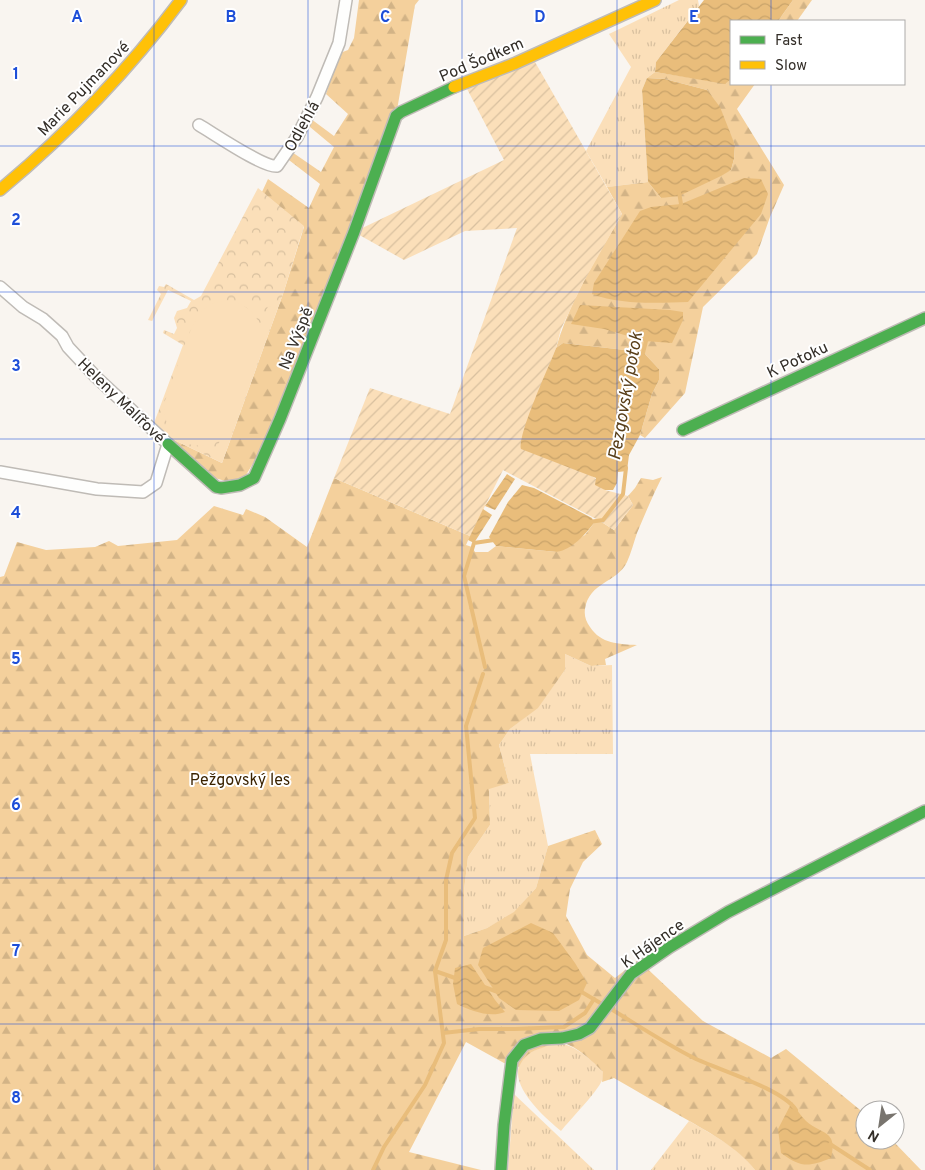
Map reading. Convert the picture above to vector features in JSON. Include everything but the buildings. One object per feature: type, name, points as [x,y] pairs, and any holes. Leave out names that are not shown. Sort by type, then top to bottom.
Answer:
[{"type":"street","name":"Marie Pujmanové","points":[[0,190],[54,143],[90,106],[154,37],[180,0]]},
{"type":"street","name":"Odlehlá","points":[[199,125],[272,167],[277,166],[296,138],[317,97],[339,43],[346,0]]},
{"type":"street","name":"Pod Šodkem","points":[[401,112],[461,84],[516,63],[655,0]]},
{"type":"street","name":"Na Výspě","points":[[168,444],[216,487],[240,485],[254,478],[283,411],[358,223],[396,116],[401,112]]},
{"type":"street","name":"Heleny Malířové","points":[[0,288],[23,307],[43,319],[62,336],[68,347],[96,377],[168,444],[156,483],[144,492],[97,489],[0,472]]},
{"type":"street","name":"K Potoku","points":[[682,430],[925,318]]},
{"type":"street","name":"K Hájence","points":[[501,1170],[512,1060],[524,1045],[541,1039],[562,1038],[579,1034],[590,1028],[631,974],[670,947],[728,912],[925,811]]},
{"type":"green space","points":[[359,0],[419,0],[415,5],[396,116],[280,419],[240,485],[211,477],[172,439],[222,463],[284,291],[304,227],[262,192],[268,179],[309,208],[320,184],[285,157],[289,150],[321,172],[334,147],[304,122],[307,116],[334,136],[348,114],[326,94],[340,53],[348,50],[354,38]]},
{"type":"green space","points":[[679,0],[698,0],[699,6],[656,62],[655,72],[647,78],[642,90],[648,182],[607,187],[586,151],[631,67],[609,34]]},
{"type":"green space","points":[[793,0],[812,0],[798,20],[779,20]]},
{"type":"green space","points":[[531,55],[622,214],[583,283],[561,329],[556,348],[525,428],[596,479],[605,490],[628,496],[633,505],[614,530],[503,470],[470,536],[334,478],[370,388],[450,414],[517,228],[465,231],[404,260],[354,232],[504,160],[465,85]]},
{"type":"green space","points":[[655,72],[725,83],[730,80],[730,85],[754,85],[737,109],[784,185],[757,254],[703,307],[685,393],[645,438],[640,435],[652,394],[659,380],[659,369],[643,352],[563,343],[556,348],[576,296],[622,214],[607,187],[648,182],[661,198],[731,170],[735,145],[707,90],[665,79],[647,78]]},
{"type":"green space","points":[[258,188],[304,226],[284,291],[222,463],[172,439],[154,423],[183,345],[163,333],[164,330],[174,334],[177,328],[174,318],[177,311],[187,308],[191,301],[168,290],[152,321],[148,320],[161,294],[157,290],[159,286],[164,287],[166,284],[194,300],[201,296]]},
{"type":"green space","points":[[231,300],[249,310],[261,326],[268,306],[275,308],[270,322],[272,323],[222,461],[214,458],[220,440],[199,446],[180,440],[173,433],[165,415],[164,403],[197,317],[209,305]]},
{"type":"green space","name":"Pežgovský les","points":[[662,477],[637,533],[627,562],[617,574],[592,593],[585,609],[587,623],[599,637],[611,642],[637,645],[605,659],[606,665],[591,666],[565,654],[565,670],[538,708],[510,729],[499,745],[509,783],[489,789],[490,825],[468,857],[464,890],[464,936],[487,928],[514,912],[536,888],[548,846],[595,830],[602,844],[583,862],[570,889],[566,916],[587,955],[615,978],[638,960],[703,1021],[771,1058],[786,1049],[855,1106],[855,1150],[902,1150],[921,1170],[755,1170],[731,1147],[694,1124],[614,1078],[602,1082],[603,1072],[582,1053],[569,1045],[557,1043],[534,1051],[528,1054],[519,1067],[504,1063],[466,1042],[409,1152],[481,1170],[0,1170],[0,577],[4,576],[17,542],[46,550],[95,547],[109,541],[118,546],[177,540],[214,506],[243,515],[246,509],[265,517],[307,547],[334,478],[470,536],[466,545],[472,547],[475,552],[488,552],[496,546],[557,552],[585,535],[594,523],[600,521],[614,530],[633,505],[628,496],[641,478],[653,480]]},
{"type":"green space","points":[[565,654],[591,666],[612,665],[613,754],[530,754],[548,846],[536,888],[514,913],[487,928],[464,936],[464,890],[468,857],[490,825],[489,788],[509,783],[499,745],[510,729],[538,707],[565,670]]},
{"type":"green space","points":[[558,1043],[582,1053],[603,1072],[600,1085],[561,1131],[527,1097],[518,1075],[519,1065],[526,1056]]},
{"type":"green space","points":[[514,1094],[594,1170],[508,1170]]},
{"type":"green space","points":[[689,1121],[733,1149],[749,1162],[755,1170],[651,1170]]},
{"type":"water","points":[[704,0],[793,0],[779,20],[730,20],[730,80],[725,84],[655,72],[656,62]]},
{"type":"water","points":[[647,78],[665,79],[707,90],[720,107],[735,145],[731,170],[679,196],[661,198],[648,182],[642,90]]},
{"type":"water","points":[[744,178],[761,179],[768,194],[761,214],[688,302],[627,302],[592,294],[594,283],[640,211],[651,207],[681,204]]},
{"type":"water","points":[[580,305],[670,310],[683,312],[683,320],[672,343],[645,341],[604,329],[571,324]]},
{"type":"water","points":[[563,343],[643,352],[659,369],[659,380],[652,394],[640,435],[629,455],[627,471],[618,472],[617,483],[613,490],[605,490],[595,485],[596,478],[521,449],[524,429],[535,400],[556,348]]},
{"type":"water","points":[[507,474],[515,479],[495,510],[485,506]]},
{"type":"water","points":[[522,485],[534,488],[592,518],[594,523],[573,545],[557,552],[496,546],[489,537],[508,502]]},
{"type":"water","points":[[483,509],[492,515],[474,543],[468,540]]},
{"type":"water","points":[[531,923],[553,933],[587,983],[579,1000],[559,1011],[516,1010],[499,998],[478,965],[483,948]]},
{"type":"water","points":[[471,964],[505,1012],[487,1014],[457,1004],[453,984],[455,968]]},
{"type":"water","points":[[792,1102],[806,1121],[827,1134],[830,1138],[833,1149],[831,1158],[817,1163],[800,1164],[781,1153],[778,1129]]},
{"type":"waterway","name":"Pezgovský potok","points":[[679,192],[680,209]]},
{"type":"waterway","name":"Pezgovský potok","points":[[642,357],[647,337]]},
{"type":"waterway","name":"Pezgovský potok","points":[[589,522],[603,520],[623,494],[626,468]]},
{"type":"waterway","name":"Pezgovský potok","points":[[485,667],[464,576],[474,543],[494,540]]},
{"type":"waterway","name":"Pezgovský potok","points":[[373,1170],[384,1147],[425,1085],[444,1043],[435,971],[446,940],[446,880],[452,853],[475,818],[466,726],[483,674]]},
{"type":"waterway","points":[[435,971],[458,979]]},
{"type":"waterway","points":[[484,987],[498,992]]},
{"type":"waterway","points":[[580,991],[602,1004]]},
{"type":"waterway","points":[[443,1033],[479,1029],[564,1027],[585,1013],[594,999]]},
{"type":"waterway","points":[[611,1009],[694,1058],[765,1087],[789,1102],[796,1110]]},
{"type":"waterway","points":[[830,1144],[870,1170]]},
{"type":"traffic: fast","points":[[168,444],[216,487],[240,485],[254,478],[280,419],[354,232],[396,116],[454,87]]},
{"type":"traffic: fast","points":[[683,430],[925,318]]},
{"type":"traffic: fast","points":[[501,1170],[512,1060],[524,1045],[541,1039],[562,1038],[579,1034],[590,1028],[631,974],[670,947],[728,912],[925,811]]},
{"type":"traffic: slow","points":[[0,190],[50,146],[96,100],[140,52],[181,0]]},
{"type":"traffic: slow","points":[[454,87],[516,63],[655,0]]}]
